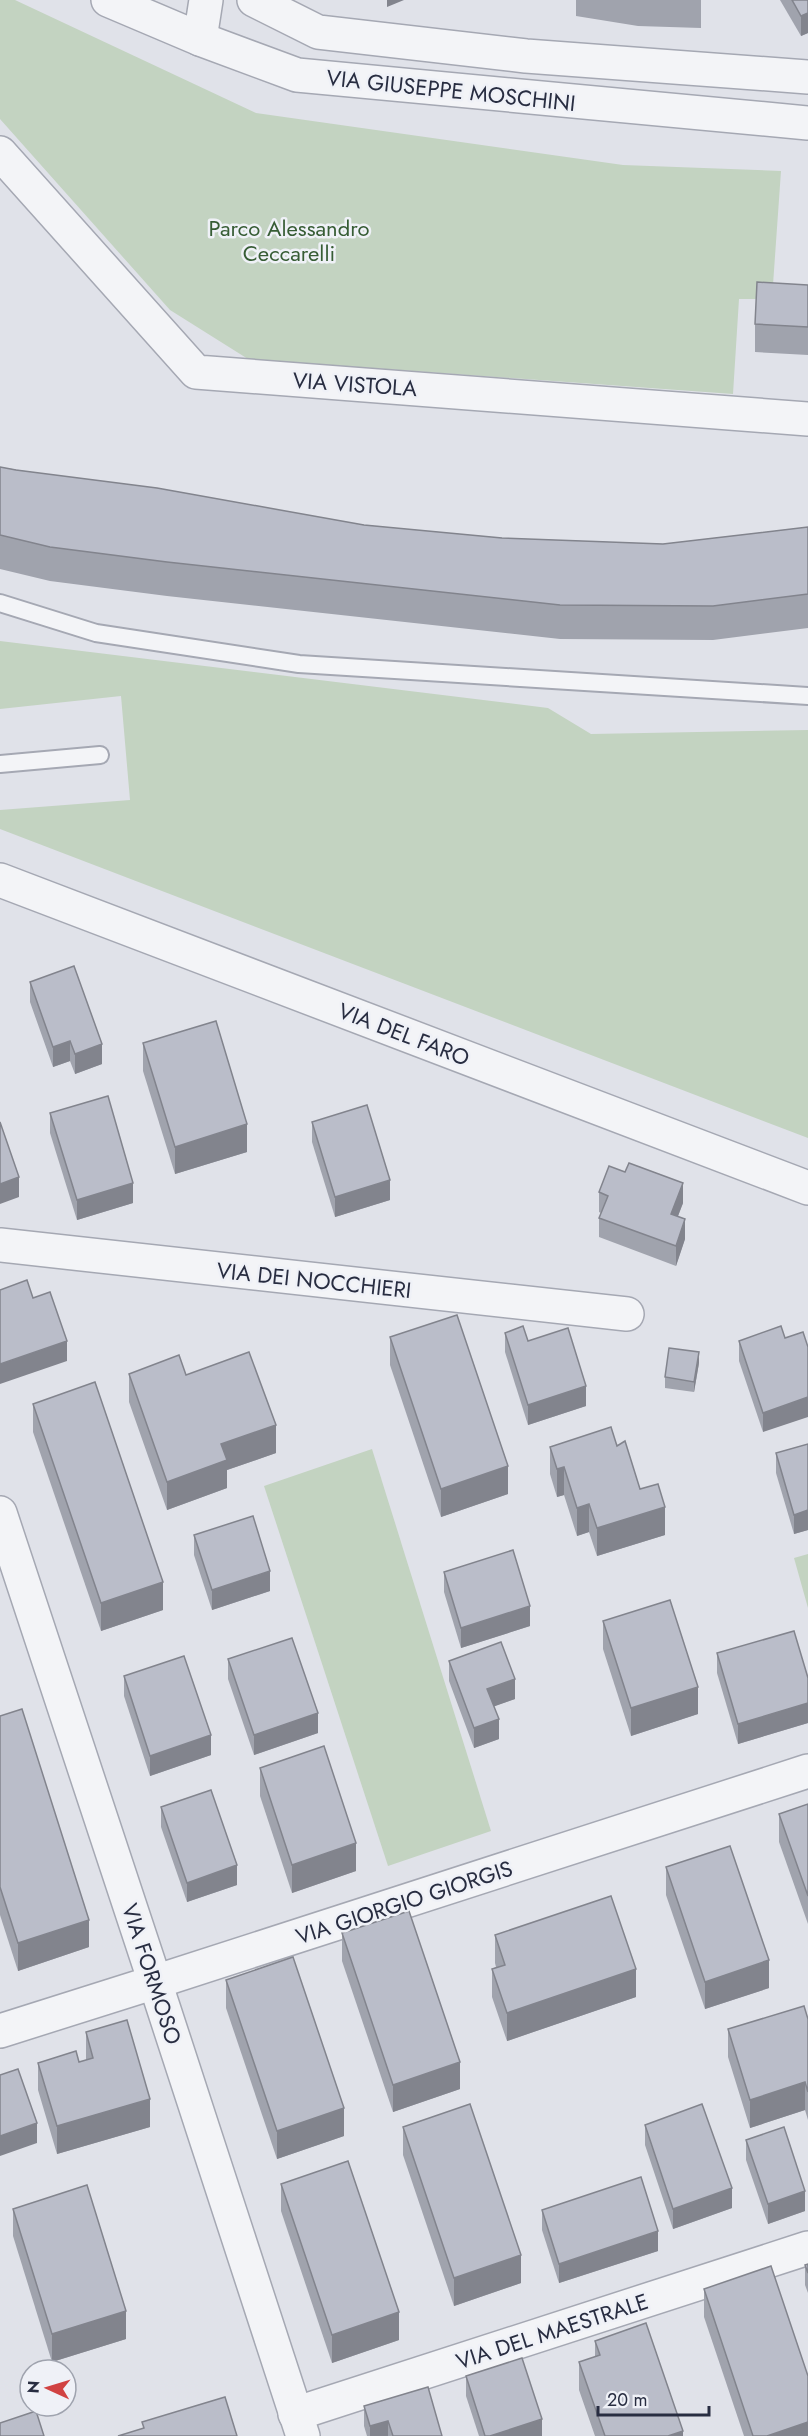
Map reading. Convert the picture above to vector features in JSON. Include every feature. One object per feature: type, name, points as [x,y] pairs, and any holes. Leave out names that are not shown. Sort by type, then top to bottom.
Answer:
[{"type":"street","name":"VIA GIUSEPPE MOSCHINI","points":[[108,0],[201,39],[297,75],[808,123]]},
{"type":"street","points":[[201,39],[206,0]]},
{"type":"street","name":"VIA GIUSEPPE MOSCHINI","points":[[254,0],[318,32],[526,56],[808,77]]},
{"type":"street","points":[[297,75],[318,32],[309,0]]},
{"type":"street","name":"VIA VISTOLA","points":[[0,153],[196,372],[808,419]]},
{"type":"street","name":"VIA DEL FARO","points":[[0,880],[808,1188]]},
{"type":"street","name":"VIA DEI NOCCHIERI","points":[[0,1245],[627,1314]]},
{"type":"street","name":"VIA FORMOSO","points":[[0,1513],[299,2425]]},
{"type":"street","name":"VIA GIORGIO GIORGIS","points":[[0,2031],[808,1771]]},
{"type":"street","name":"VIA DEL MAESTRALE","points":[[299,2425],[808,2248]]},
{"type":"lane","points":[[0,603],[96,633],[299,664],[808,696]]},
{"type":"lane","points":[[0,764],[100,755]]},
{"type":"green space","name":"Parco Alessandro Ceccarelli","points":[[0,0],[15,0],[256,113],[623,165],[781,171],[772,299],[739,299],[733,394],[248,359],[170,310],[0,119]]},
{"type":"green space","points":[[0,641],[548,708],[591,734],[808,730],[808,1138],[0,829],[0,810],[130,800],[121,696],[0,709]]},
{"type":"green space","points":[[372,1449],[491,1831],[388,1866],[264,1486]]},
{"type":"green space","points":[[808,1554],[808,1608],[794,1558]]},
{"type":"building","points":[[792,0],[808,0],[808,13],[801,16]]},
{"type":"building","points":[[757,282],[808,285],[808,327],[755,324]]},
{"type":"building","points":[[0,467],[157,488],[364,525],[502,538],[663,544],[808,527],[808,594],[713,606],[560,605],[50,547],[0,535]]},
{"type":"building","points":[[74,966],[102,1044],[75,1054],[70,1041],[53,1047],[30,982]]},
{"type":"building","points":[[216,1021],[247,1124],[175,1147],[143,1043]]},
{"type":"building","points":[[108,1096],[133,1183],[77,1200],[50,1113]]},
{"type":"building","points":[[367,1105],[390,1180],[335,1197],[312,1122]]},
{"type":"building","points":[[0,1122],[19,1177],[0,1184]]},
{"type":"building","points":[[629,1163],[683,1183],[671,1214],[685,1219],[676,1246],[599,1218],[608,1196],[599,1192],[609,1166],[625,1172]]},
{"type":"building","points":[[27,1280],[33,1298],[50,1292],[67,1341],[0,1364],[0,1290]]},
{"type":"building","points":[[457,1315],[508,1466],[441,1489],[390,1337]]},
{"type":"building","points":[[523,1326],[528,1341],[568,1328],[586,1386],[528,1405],[505,1333]]},
{"type":"building","points":[[781,1326],[785,1338],[803,1332],[808,1347],[808,1397],[763,1413],[739,1341]]},
{"type":"building","points":[[669,1348],[699,1352],[694,1382],[665,1377]]},
{"type":"building","points":[[249,1352],[276,1425],[221,1444],[227,1460],[167,1482],[129,1374],[179,1355],[186,1375]]},
{"type":"building","points":[[95,1382],[163,1582],[101,1603],[33,1404]]},
{"type":"building","points":[[611,1427],[617,1446],[625,1441],[640,1489],[658,1484],[665,1507],[597,1528],[589,1504],[577,1508],[564,1467],[557,1469],[550,1447]]},
{"type":"building","points":[[808,1444],[808,1510],[794,1515],[776,1453]]},
{"type":"building","points":[[253,1516],[270,1571],[212,1590],[194,1535]]},
{"type":"building","points":[[513,1550],[530,1606],[461,1628],[444,1572]]},
{"type":"building","points":[[670,1600],[698,1687],[631,1708],[603,1621]]},
{"type":"building","points":[[794,1631],[808,1678],[808,1703],[738,1724],[717,1653]]},
{"type":"building","points":[[292,1638],[318,1713],[254,1735],[228,1659]]},
{"type":"building","points":[[501,1642],[515,1679],[487,1689],[499,1719],[474,1728],[449,1661]]},
{"type":"building","points":[[184,1656],[211,1735],[150,1756],[124,1676]]},
{"type":"building","points":[[22,1709],[89,1920],[18,1943],[0,1887],[0,1716]]},
{"type":"building","points":[[324,1746],[356,1843],[292,1865],[260,1768]]},
{"type":"building","points":[[211,1790],[237,1865],[187,1883],[161,1807]]},
{"type":"building","points":[[808,1804],[808,1896],[779,1814]]},
{"type":"building","points":[[730,1846],[769,1960],[705,1982],[666,1867]]},
{"type":"building","points":[[611,1896],[636,1969],[507,2013],[492,1969],[505,1965],[495,1935]]},
{"type":"building","points":[[409,1911],[460,2062],[393,2085],[342,1933]]},
{"type":"building","points":[[293,1957],[344,2108],[277,2131],[226,1980]]},
{"type":"building","points":[[804,2006],[808,2019],[808,2092],[805,2082],[750,2100],[728,2029]]},
{"type":"building","points":[[127,2020],[150,2099],[57,2126],[38,2063],[76,2051],[79,2062],[93,2058],[86,2032]]},
{"type":"building","points":[[18,2069],[37,2123],[0,2136],[0,2075]]},
{"type":"building","points":[[470,2104],[521,2255],[454,2278],[403,2127]]},
{"type":"building","points":[[702,2104],[732,2188],[673,2209],[645,2125]]},
{"type":"building","points":[[784,2127],[805,2191],[768,2204],[746,2140]]},
{"type":"building","points":[[348,2161],[399,2312],[332,2335],[281,2184]]},
{"type":"building","points":[[641,2177],[658,2231],[559,2264],[542,2210]]},
{"type":"building","points":[[87,2185],[126,2311],[52,2334],[13,2209]]},
{"type":"building","points":[[771,2266],[808,2376],[808,2422],[767,2436],[753,2436],[704,2289]]},
{"type":"building","points":[[646,2323],[683,2431],[668,2436],[605,2436],[579,2362],[600,2355],[595,2341]]},
{"type":"building","points":[[522,2358],[542,2419],[485,2436],[466,2376]]},
{"type":"building","points":[[428,2387],[442,2436],[393,2436],[388,2421],[370,2426],[364,2406]]},
{"type":"building","points":[[225,2397],[237,2436],[118,2436],[144,2428],[142,2422]]},
{"type":"building","points":[[18,2417],[38,2418],[44,2436],[0,2436],[0,2423]]}]
